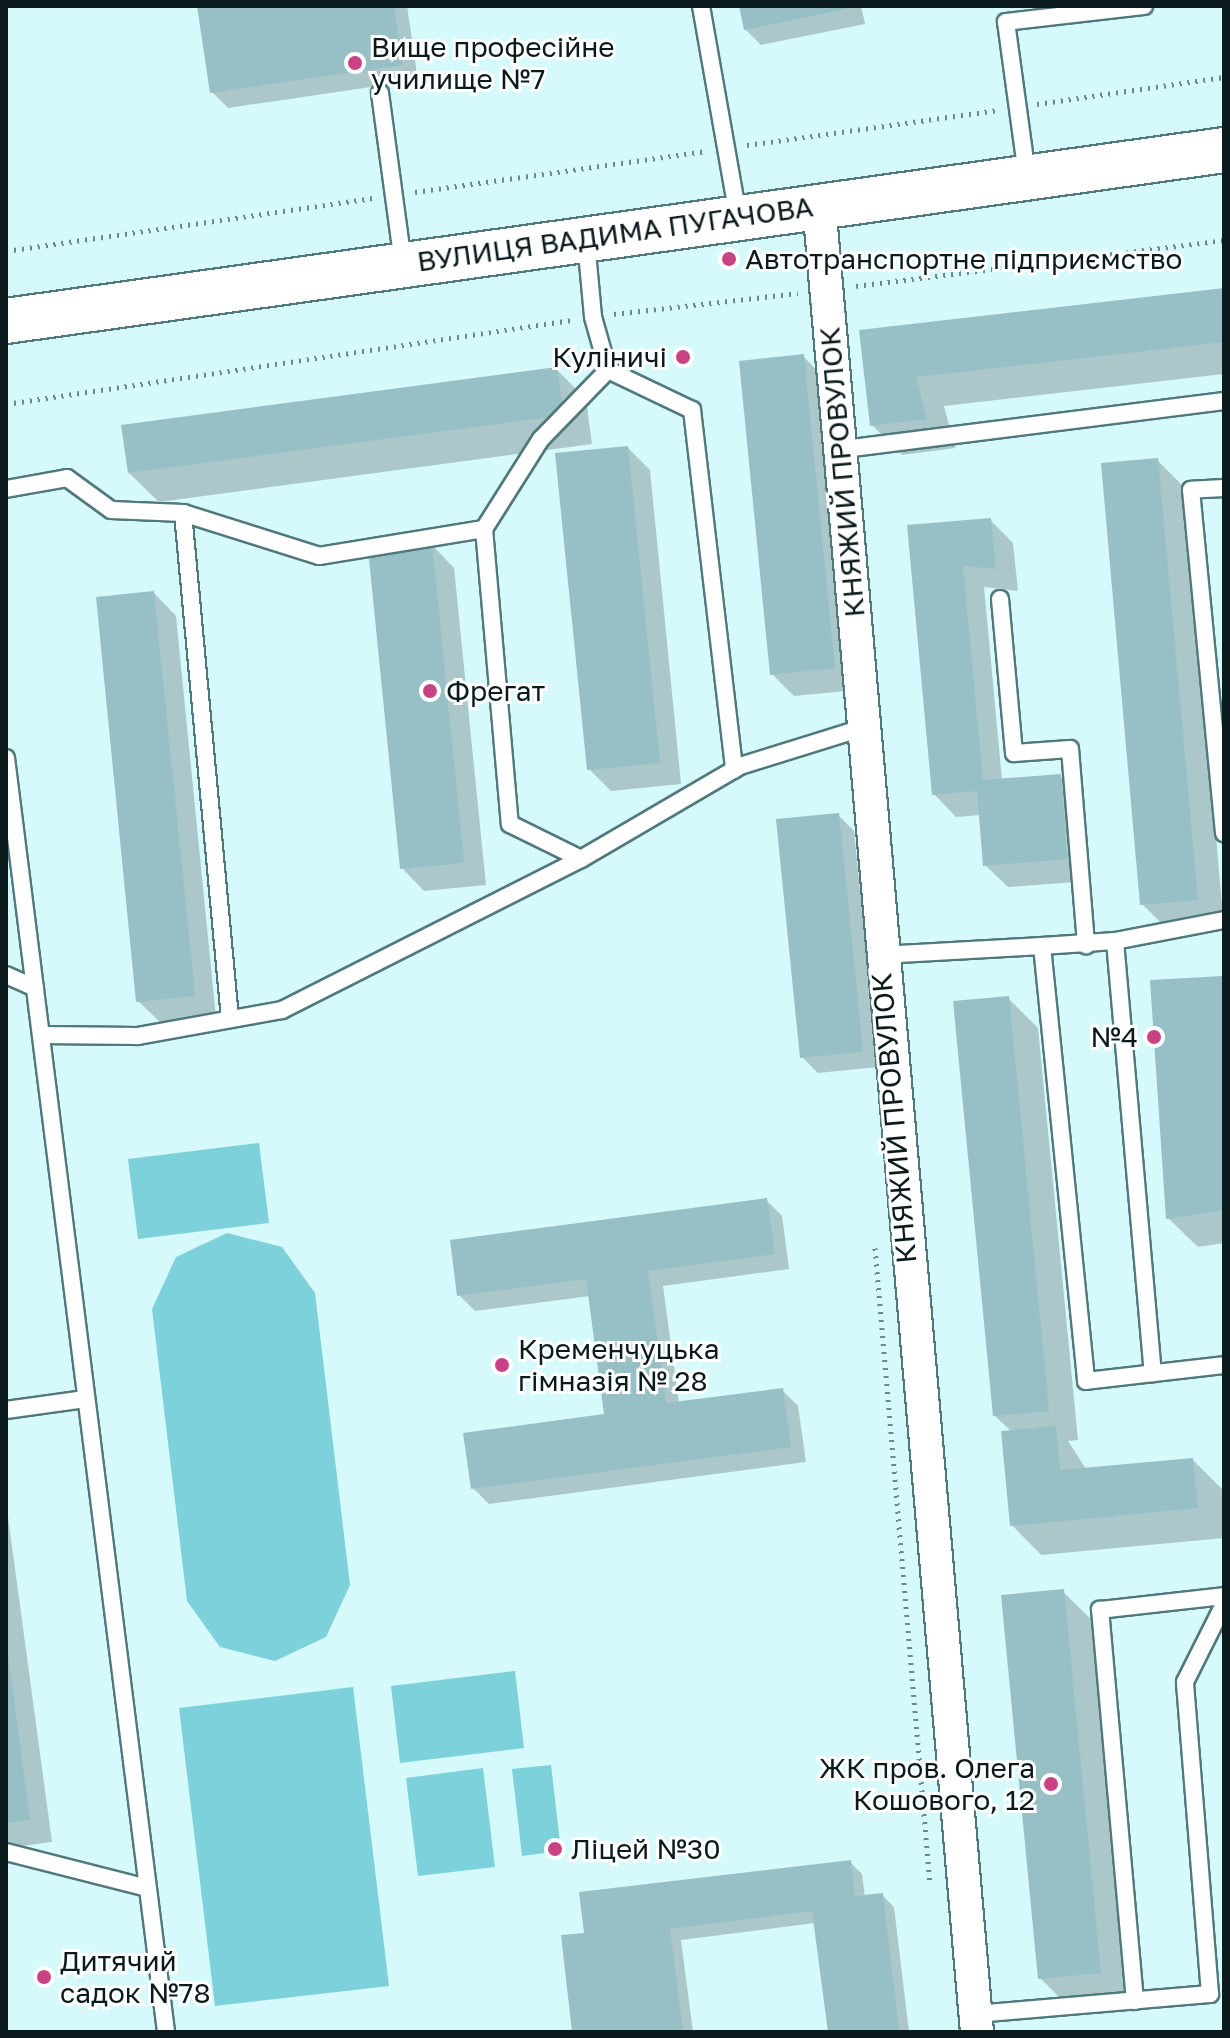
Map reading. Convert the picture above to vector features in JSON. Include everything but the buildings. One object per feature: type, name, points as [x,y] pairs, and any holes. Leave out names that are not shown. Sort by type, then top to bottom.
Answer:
[{"type":"street","name":"ВУЛИЦЯ ВАДИМА ПУГАЧОВА","points":[[6,321],[738,215],[1224,150]]},
{"type":"street","name":"КНЯЖИЙ ПРОВУЛОК","points":[[819,204],[844,449],[879,955],[976,2023]]},
{"type":"lane","points":[[701,6],[738,215]]},
{"type":"lane","points":[[1027,176],[1006,22],[1144,6]]},
{"type":"lane","points":[[380,93],[403,265]]},
{"type":"lane","points":[[586,237],[593,317],[608,370],[692,410],[734,770]]},
{"type":"lane","points":[[581,859],[510,824],[484,529],[541,439],[608,370]]},
{"type":"lane","points":[[844,449],[1224,401]]},
{"type":"lane","points":[[6,489],[67,478],[111,510],[183,513],[319,556],[484,529]]},
{"type":"lane","points":[[1224,488],[1191,490],[1224,833]]},
{"type":"lane","points":[[183,513],[230,1019]]},
{"type":"lane","points":[[1000,599],[1014,753],[1070,749],[1086,945]]},
{"type":"lane","points":[[41,1035],[138,1036],[282,1010],[581,859],[734,770],[862,728]]},
{"type":"lane","points":[[6,758],[166,2032]]},
{"type":"lane","points":[[879,955],[1086,945],[1224,920]]},
{"type":"lane","points":[[1115,941],[1153,1373]]},
{"type":"lane","points":[[1042,946],[1086,1381],[1224,1365]]},
{"type":"lane","points":[[6,975],[35,988]]},
{"type":"lane","points":[[6,1410],[85,1399]]},
{"type":"lane","points":[[1135,2001],[1100,1610],[1224,1596]]},
{"type":"lane","points":[[976,2023],[1210,1994],[1185,1682],[1224,1604]]},
{"type":"lane","points":[[6,1852],[147,1888]]},
{"type":"path","points":[[6,251],[1224,77]]},
{"type":"path","points":[[875,1248],[931,1892]]},
{"type":"shaded area","points":[[259,1143],[269,1223],[138,1239],[128,1159]]},
{"type":"shaded area","points":[[227,1233],[282,1247],[315,1293],[350,1585],[326,1637],[275,1661],[220,1647],[187,1601],[152,1309],[176,1257]]},
{"type":"shaded area","points":[[515,1671],[524,1748],[400,1763],[391,1686]]},
{"type":"shaded area","points":[[353,1687],[389,1986],[215,2006],[179,1708]]},
{"type":"shaded area","points":[[551,1765],[561,1851],[522,1856],[512,1769]]},
{"type":"shaded area","points":[[483,1768],[495,1867],[418,1876],[406,1778]]},
{"type":"place","name":"Вище професійне училище №7","points":[[355,63]]},
{"type":"place","name":"Автотранспортне підприємство","points":[[729,259]]},
{"type":"place","name":"Куліничі","points":[[683,357]]},
{"type":"place","name":"Фрегат","points":[[430,691]]},
{"type":"place","name":"№4","points":[[1154,1037]]},
{"type":"place","name":"Кременчуцька гімназія № 28","points":[[502,1365]]},
{"type":"place","name":"ЖК пров. Олега Кошового, 12","points":[[1051,1784]]},
{"type":"place","name":"Ліцей №30","points":[[555,1849]]},
{"type":"place","name":"Дитячий садок №78","points":[[44,1977]]}]
